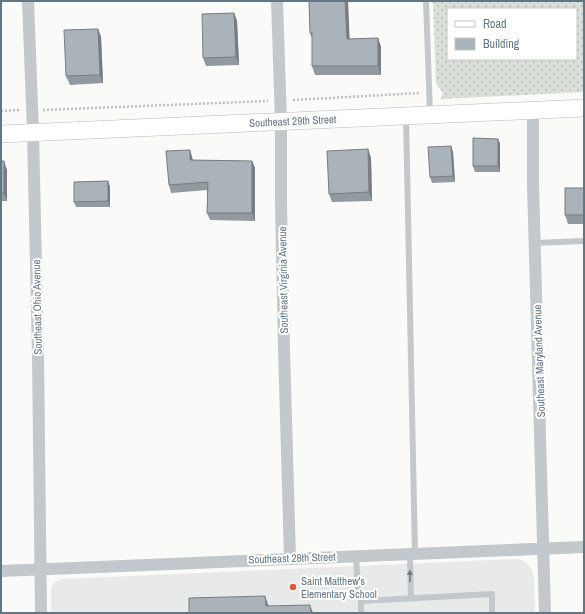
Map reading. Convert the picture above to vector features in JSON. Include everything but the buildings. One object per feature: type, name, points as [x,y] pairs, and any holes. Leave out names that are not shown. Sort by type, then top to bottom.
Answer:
[{"type":"main road","name":"Southeast 29th Street","points":[[1,134],[584,108]]},
{"type":"street","name":"Southeast Ohio Avenue","points":[[28,1],[33,110],[41,613]]},
{"type":"street","name":"Southeast Virginia Avenue","points":[[277,1],[290,558]]},
{"type":"street","name":"Southeast Maryland Avenue","points":[[532,110],[544,548],[544,613]]},
{"type":"street","name":"Southeast 28th Street","points":[[1,571],[584,547]]},
{"type":"lane","points":[[426,1],[430,115]]},
{"type":"lane","points":[[406,116],[412,554],[411,598]]},
{"type":"lane","points":[[536,243],[584,241]]},
{"type":"lane","points":[[356,556],[361,613]]},
{"type":"lane","points":[[361,601],[492,594],[492,613]]},
{"type":"path","points":[[1,111],[280,100],[429,92]]},
{"type":"shaded area","points":[[433,1],[584,1],[584,92],[441,99],[443,93],[436,83]]},
{"type":"shaded area","name":"Saint Matthew's Elementary School","points":[[518,559],[527,563],[534,576],[535,613],[51,613],[51,590],[54,583],[61,579]]},
{"type":"place","name":"Saint Matthew's Elementary School","points":[[293,587]]}]
